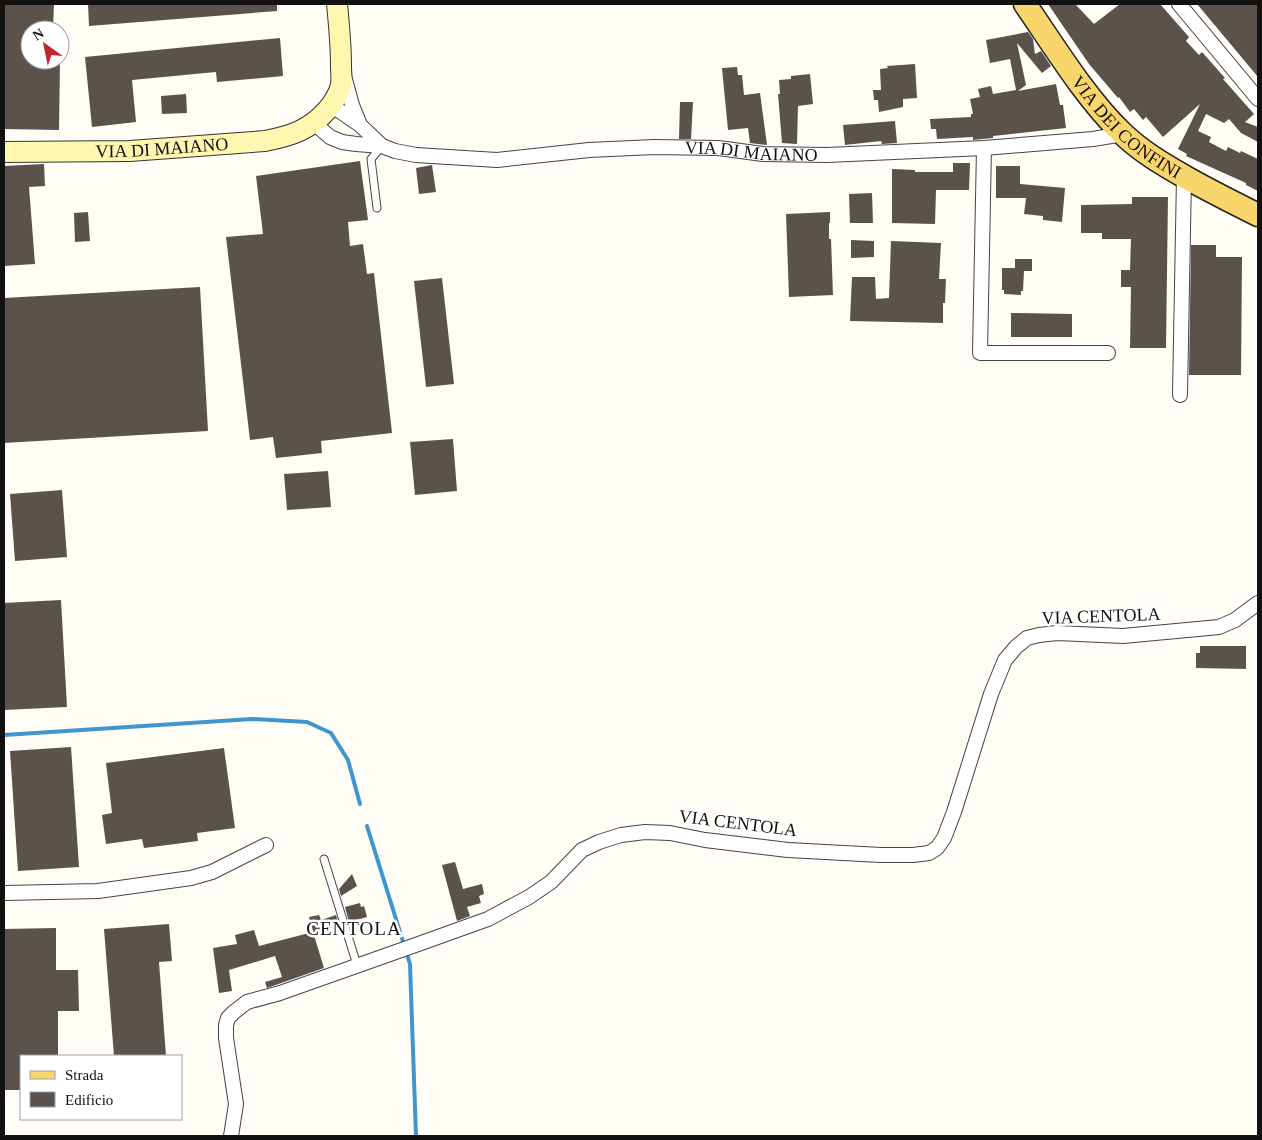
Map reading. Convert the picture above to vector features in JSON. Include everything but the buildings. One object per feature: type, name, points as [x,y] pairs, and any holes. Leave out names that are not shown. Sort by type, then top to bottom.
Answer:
[{"type":"main road","name":"VIA DEI CONFINI","points":[[1026,4],[1083,87],[1123,134],[1158,161],[1223,198],[1258,215]]},
{"type":"street","points":[[314,124],[312,114],[325,100],[336,72],[341,65],[338,4]]},
{"type":"street","points":[[1179,4],[1258,99]]},
{"type":"street","name":"VIA DI MAIANO","points":[[4,152],[130,151],[264,141],[290,135],[314,124],[331,105],[341,84],[341,65]]},
{"type":"street","name":"VIA DI MAIANO","points":[[341,65],[352,105],[360,124]]},
{"type":"street","name":"VIA DI MAIANO","points":[[331,105],[360,124],[382,146]]},
{"type":"street","name":"VIA DI MAIANO","points":[[314,124],[323,132],[339,141],[382,146],[395,151],[416,155],[497,160],[590,150],[654,147],[718,148],[764,154],[827,155],[984,148],[1093,139],[1123,134]]},
{"type":"street","points":[[984,148],[980,353],[1108,353]]},
{"type":"street","points":[[1180,395],[1184,176]]},
{"type":"street","name":"VIA CENTOLA","points":[[231,1136],[236,1104],[226,1038],[226,1025],[228,1018],[247,1002],[280,993],[488,919],[529,897],[551,882],[582,850],[621,835],[646,832],[670,833],[705,840],[788,850],[881,855],[928,853],[937,848],[944,838],[954,812],[990,694],[1005,660],[1016,646],[1027,638],[1057,633],[1123,636],[1219,627],[1235,620],[1258,603]]},
{"type":"street","points":[[4,893],[98,890],[191,878],[212,872],[266,845]]},
{"type":"lane","points":[[377,208],[371,159],[382,146]]},
{"type":"lane","points":[[324,859],[357,966]]},
{"type":"waterway","points":[[4,735],[252,719],[307,722],[331,733],[348,760],[360,804]]},
{"type":"waterway","points":[[367,826],[410,964],[416,1136]]},
{"type":"district","name":"CENTOLA","points":[[354,928]]}]
